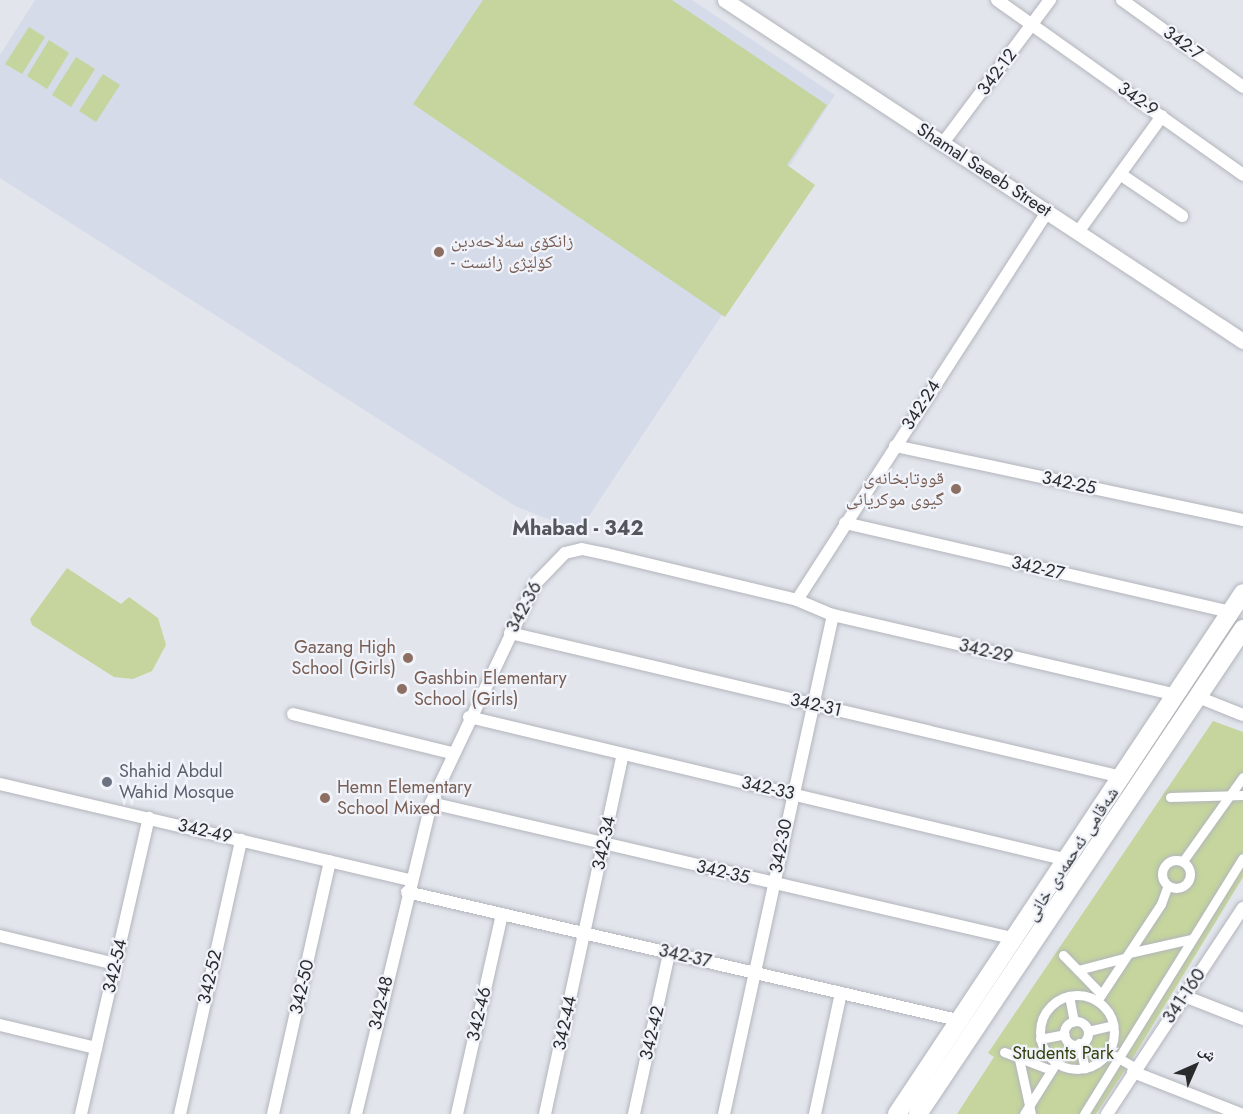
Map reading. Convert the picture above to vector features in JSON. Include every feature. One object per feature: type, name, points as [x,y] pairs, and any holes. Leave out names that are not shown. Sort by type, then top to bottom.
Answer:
[{"type":"main road","name":"شەقامی ئەحمەدی خانی","points":[[897,1114],[962,1021],[1243,593]]},
{"type":"main road","name":"شەقامی ئەحمەدی خانی","points":[[918,1114],[1243,629]]},
{"type":"street","name":"Shamal Saeeb Street","points":[[725,0],[1243,341]]},
{"type":"street","name":"342-9","points":[[997,0],[1243,175]]},
{"type":"street","name":"342-12","points":[[943,143],[1050,0]]},
{"type":"street","name":"342-7","points":[[1122,0],[1243,87]]},
{"type":"street","points":[[1078,232],[1162,116]]},
{"type":"street","points":[[1120,174],[1182,216]]},
{"type":"street","name":"342-24","points":[[798,600],[845,523],[1047,212]]},
{"type":"street","name":"342-25","points":[[895,446],[1243,520]]},
{"type":"street","name":"342-27","points":[[845,523],[1230,612]]},
{"type":"street","name":"342-36","points":[[408,886],[431,803],[452,753],[510,633],[548,566],[575,549],[798,600]]},
{"type":"street","name":"342-29","points":[[798,600],[833,615],[1176,695]]},
{"type":"street","name":"342-30","points":[[724,1114],[774,884],[791,794],[814,705],[833,615]]},
{"type":"street","name":"342-31","points":[[510,633],[1122,777]]},
{"type":"street","points":[[1198,697],[1243,715]]},
{"type":"street","points":[[293,714],[452,753]]},
{"type":"street","name":"342-33","points":[[469,717],[1068,860]]},
{"type":"street","name":"342-34","points":[[585,933],[623,754]]},
{"type":"street","points":[[1099,998],[1127,956],[1168,885],[1164,867],[1183,861],[1243,777]]},
{"type":"street","name":"342-49","points":[[0,784],[330,861],[408,886]]},
{"type":"street","points":[[1170,797],[1243,795]]},
{"type":"street","name":"342-35","points":[[431,803],[1016,939]]},
{"type":"street","name":"342-54","points":[[81,1114],[149,818]]},
{"type":"street","name":"342-52","points":[[180,1114],[241,840]]},
{"type":"street","points":[[1084,1114],[1243,858]]},
{"type":"street","name":"342-50","points":[[273,1114],[330,861]]},
{"type":"street","points":[[1168,885],[1188,883],[1190,870],[1183,861]]},
{"type":"street","name":"342-37","points":[[408,886],[502,914],[962,1021]]},
{"type":"street","name":"342-48","points":[[356,1114],[408,886]]},
{"type":"street","name":"341-160","points":[[1107,1114],[1133,1069],[1243,908]]},
{"type":"street","name":"342-46","points":[[457,1114],[502,914]]},
{"type":"street","name":"342-44","points":[[545,1114],[585,933]]},
{"type":"street","points":[[0,936],[115,964]]},
{"type":"street","points":[[1078,970],[1191,939]]},
{"type":"street","name":"342-42","points":[[634,1114],[669,953]]},
{"type":"street","points":[[1004,1052],[1019,1059],[1054,1066],[1085,1068],[1108,1052],[1113,1025],[1099,998],[1064,955]]},
{"type":"street","points":[[815,1114],[841,993]]},
{"type":"street","points":[[1054,1066],[1040,1040],[1046,1011],[1069,996],[1099,998]]},
{"type":"street","points":[[1069,996],[1074,1022]]},
{"type":"street","points":[[1184,996],[1243,1019]]},
{"type":"street","points":[[1086,1020],[1088,1030],[1089,1041],[1067,1045],[1064,1024],[1086,1020]]},
{"type":"street","points":[[0,1025],[96,1048]]},
{"type":"street","points":[[1088,1030],[1113,1025]]},
{"type":"street","points":[[1040,1040],[1065,1034]]},
{"type":"street","points":[[1079,1043],[1085,1068]]},
{"type":"street","points":[[1108,1052],[1133,1069],[1240,1114]]},
{"type":"street","points":[[1019,1059],[1030,1109]]},
{"type":"street","points":[[1024,1114],[1030,1109],[1054,1066]]},
{"type":"shaded area","name":"زانکۆی سەلاحەدین - کۆلێژی زانست","points":[[35,0],[692,0],[835,95],[789,167],[808,185],[579,531],[515,506],[0,178],[0,55]]},
{"type":"green space","points":[[483,0],[672,0],[827,105],[787,165],[815,185],[725,317],[413,104]]},
{"type":"green space","points":[[29,27],[45,37],[22,74],[5,64]]},
{"type":"green space","points":[[49,40],[69,53],[47,89],[27,76]]},
{"type":"green space","points":[[76,57],[95,69],[71,107],[52,95]]},
{"type":"green space","points":[[103,74],[120,85],[96,122],[79,111]]},
{"type":"green space","points":[[67,568],[121,604],[129,597],[158,618],[166,645],[152,671],[133,679],[114,677],[32,625],[30,619]]},
{"type":"green space","name":"Students Park","points":[[1213,721],[1243,732],[1243,877],[1129,1064],[1096,1114],[957,1114],[994,1057],[988,1053]]},
{"type":"place","name":"زانکۆی سەلاحەدین - کۆلێژی زانست","points":[[439,252]]},
{"type":"place","name":"قووتابخانەی گيوی موكريانی","points":[[956,489]]},
{"type":"place","name":"Gazang High School (Girls)","points":[[408,658]]},
{"type":"place","name":"Gashbin Elementary School (Girls)","points":[[402,689]]},
{"type":"place","name":"Shahid Abdul Wahid Mosque","points":[[107,782]]},
{"type":"place","name":"Hemn Elementary School Mixed","points":[[325,798]]},
{"type":"district","name":"Mhabad - 342","points":[[578,528]]}]
